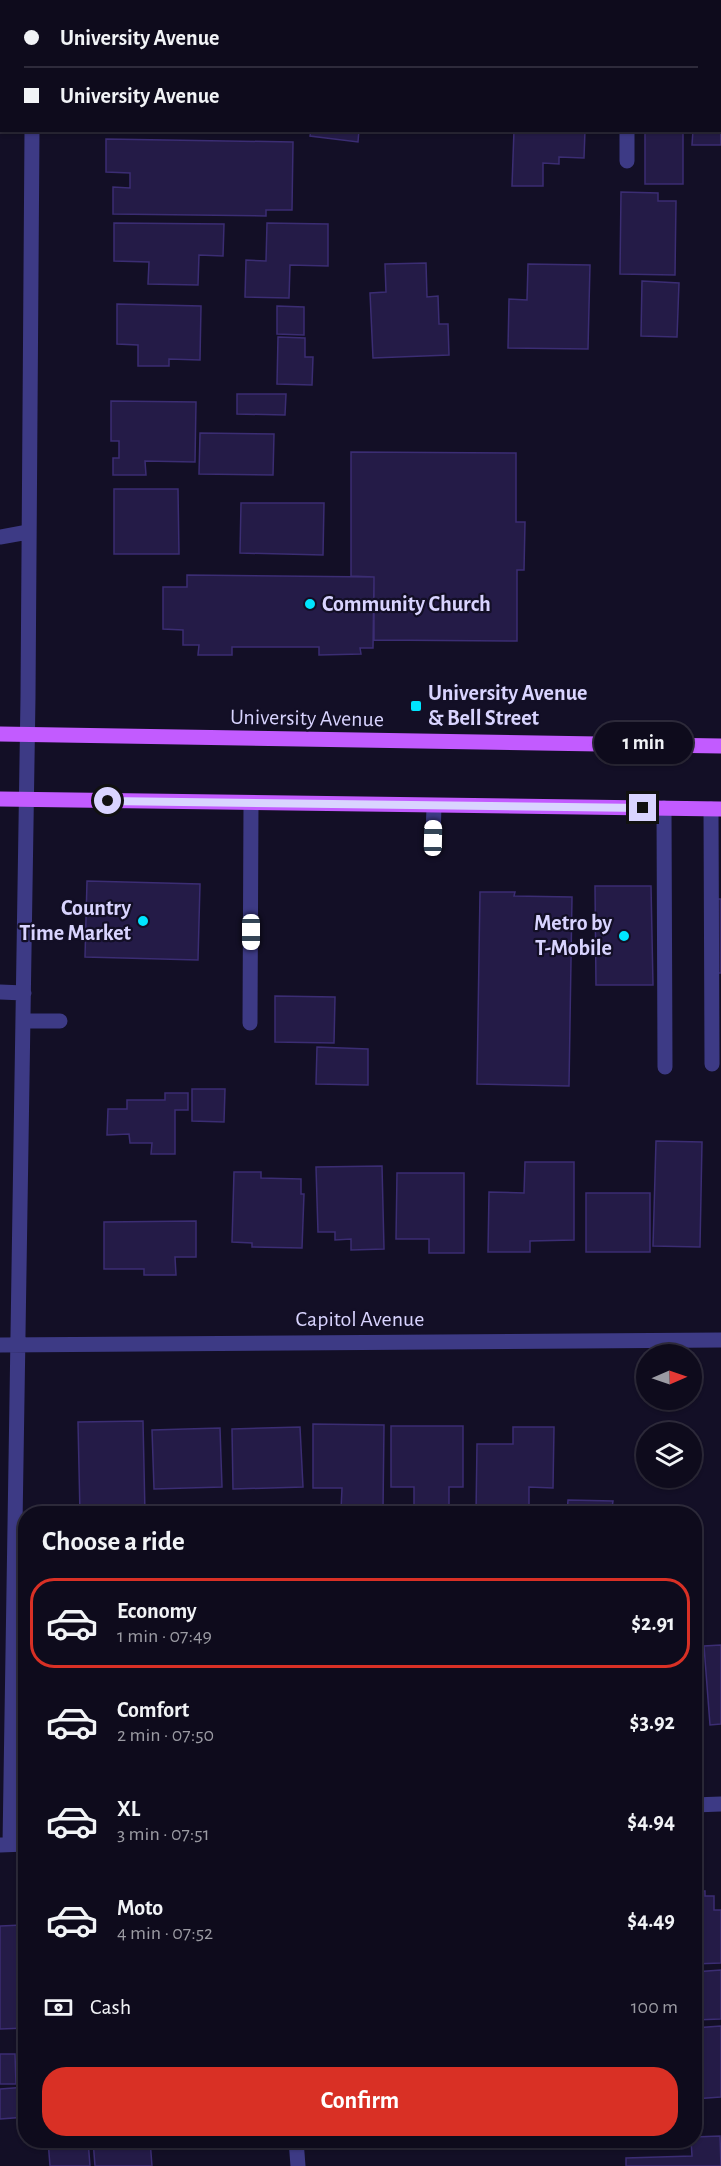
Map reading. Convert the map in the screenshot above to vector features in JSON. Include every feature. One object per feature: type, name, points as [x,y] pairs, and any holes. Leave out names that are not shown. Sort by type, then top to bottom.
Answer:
[{"type":"main road","name":"University Avenue","points":[[0,734],[721,746]]},
{"type":"main road","points":[[0,799],[716,809]]},
{"type":"street","points":[[12,1844],[27,800],[32,132]]},
{"type":"street","points":[[627,132],[627,161]]},
{"type":"street","points":[[0,537],[28,532]]},
{"type":"street","points":[[250,1023],[252,803]]},
{"type":"street","points":[[433,838],[434,806]]},
{"type":"street","points":[[664,808],[665,1067]]},
{"type":"street","points":[[712,1064],[716,809]]},
{"type":"street","points":[[0,992],[24,993]]},
{"type":"street","points":[[23,1022],[60,1021]]},
{"type":"street","name":"Capitol Avenue","points":[[0,1345],[721,1340]]},
{"type":"street","points":[[702,1805],[721,1804]]},
{"type":"street","points":[[297,2148],[298,2166]]},
{"type":"building","points":[[311,132],[359,132],[358,142],[310,136]]},
{"type":"building","points":[[514,132],[585,132],[584,158],[559,157],[559,164],[543,163],[543,186],[512,186]]},
{"type":"building","points":[[645,132],[683,132],[683,184],[645,184]]},
{"type":"building","points":[[693,132],[721,132],[721,145],[692,145]]},
{"type":"building","points":[[106,139],[293,142],[292,210],[266,210],[266,216],[113,214],[113,187],[130,188],[130,173],[106,172]]},
{"type":"building","points":[[621,192],[658,193],[658,201],[676,201],[675,275],[620,274]]},
{"type":"building","points":[[114,223],[224,224],[223,256],[199,255],[198,285],[148,284],[149,262],[114,261]]},
{"type":"building","points":[[267,223],[328,224],[328,266],[290,265],[289,298],[245,297],[246,260],[266,261]]},
{"type":"building","points":[[426,263],[427,297],[438,296],[439,324],[448,324],[449,355],[373,358],[370,293],[386,292],[385,264]]},
{"type":"building","points":[[528,264],[590,265],[588,349],[508,348],[509,299],[527,300]]},
{"type":"building","points":[[642,281],[679,283],[677,337],[641,336]]},
{"type":"building","points":[[117,304],[201,306],[200,360],[169,359],[169,366],[138,366],[138,345],[117,344]]},
{"type":"building","points":[[277,306],[304,307],[304,335],[277,334]]},
{"type":"building","points":[[278,337],[305,338],[305,357],[313,357],[312,385],[277,384]]},
{"type":"building","points":[[237,394],[286,394],[285,415],[237,414]]},
{"type":"building","points":[[111,401],[196,402],[195,462],[145,461],[146,475],[113,475],[113,458],[119,458],[119,441],[111,441]]},
{"type":"building","points":[[200,433],[274,434],[273,475],[199,474]]},
{"type":"building","points":[[351,452],[516,453],[516,522],[525,522],[524,570],[517,570],[517,641],[374,640],[374,577],[351,576]]},
{"type":"building","points":[[114,489],[178,489],[179,554],[114,554]]},
{"type":"building","points":[[241,503],[324,503],[323,555],[240,553]]},
{"type":"building","points":[[187,575],[374,577],[373,648],[360,648],[361,654],[319,655],[319,647],[232,647],[232,655],[198,655],[199,645],[183,645],[183,630],[163,629],[163,587],[187,587]]},
{"type":"building","name":"Country Time Market","points":[[87,881],[200,884],[198,960],[85,957]]},
{"type":"building","name":"Metro by T-Mobile","points":[[595,886],[651,886],[653,985],[596,985]]},
{"type":"building","points":[[480,892],[515,892],[514,896],[572,897],[569,1086],[477,1084]]},
{"type":"building","points":[[715,899],[721,899],[721,973],[714,973]]},
{"type":"building","points":[[275,996],[335,997],[334,1043],[275,1042]]},
{"type":"building","points":[[317,1047],[368,1049],[368,1085],[316,1084]]},
{"type":"building","points":[[192,1089],[225,1089],[224,1122],[192,1121]]},
{"type":"building","points":[[165,1093],[188,1093],[188,1110],[175,1110],[175,1154],[151,1154],[152,1143],[130,1143],[129,1134],[107,1135],[108,1109],[127,1109],[127,1100],[165,1100]]},
{"type":"building","points":[[656,1141],[702,1142],[700,1247],[653,1246]]},
{"type":"building","points":[[525,1162],[574,1162],[574,1240],[530,1241],[530,1252],[488,1252],[489,1192],[524,1193]]},
{"type":"building","points":[[382,1166],[384,1249],[351,1250],[351,1239],[335,1240],[335,1232],[318,1232],[316,1167]]},
{"type":"building","points":[[234,1172],[261,1172],[261,1178],[301,1179],[301,1194],[304,1194],[302,1248],[252,1247],[252,1243],[232,1242]]},
{"type":"building","points":[[397,1173],[464,1173],[464,1253],[429,1253],[429,1239],[396,1239]]},
{"type":"building","points":[[586,1193],[650,1193],[650,1252],[586,1252]]},
{"type":"building","points":[[196,1221],[196,1257],[175,1257],[176,1275],[144,1275],[144,1269],[104,1269],[104,1222]]},
{"type":"building","points":[[143,1421],[145,1506],[80,1506],[78,1422]]},
{"type":"building","points":[[313,1424],[384,1425],[383,1506],[341,1506],[342,1488],[313,1488]]},
{"type":"building","points":[[391,1426],[463,1426],[463,1487],[449,1487],[449,1506],[414,1506],[414,1487],[391,1487]]},
{"type":"building","points":[[300,1427],[303,1487],[233,1489],[232,1429]]},
{"type":"building","points":[[513,1427],[554,1427],[553,1488],[529,1487],[529,1506],[476,1506],[477,1444],[513,1444]]},
{"type":"building","points":[[220,1428],[222,1487],[154,1489],[152,1430]]},
{"type":"building","points":[[568,1500],[613,1501],[612,1506],[568,1506]]},
{"type":"building","points":[[721,1645],[721,1724],[710,1725],[704,1646]]},
{"type":"building","points":[[702,1891],[705,1891],[705,1896],[714,1896],[714,1910],[721,1910],[721,1963],[702,1964]]},
{"type":"building","points":[[18,1925],[18,2028],[0,2029],[0,1926]]},
{"type":"building","points":[[721,1970],[721,2019],[702,2020],[702,1971]]},
{"type":"building","points":[[721,2026],[721,2097],[702,2098],[702,2027]]},
{"type":"building","points":[[0,2054],[15,2054],[16,2084],[0,2084]]},
{"type":"building","points":[[18,2088],[18,2118],[0,2119],[0,2089]]},
{"type":"building","points":[[720,2136],[721,2166],[626,2166],[626,2158],[692,2156],[692,2148],[702,2148],[702,2137]]},
{"type":"building","points":[[49,2148],[89,2148],[90,2166],[50,2166]]},
{"type":"building","points":[[94,2148],[151,2148],[152,2166],[95,2166]]},
{"type":"place","name":"Community Church","points":[[310,604]]},
{"type":"place","name":"University Avenue & Bell Street","points":[[416,706]]},
{"type":"place","name":"Country Time Market","points":[[143,921]]},
{"type":"place","name":"Metro by T-Mobile","points":[[624,936]]},
{"type":"route","points":[[108,801],[643,808]]}]
